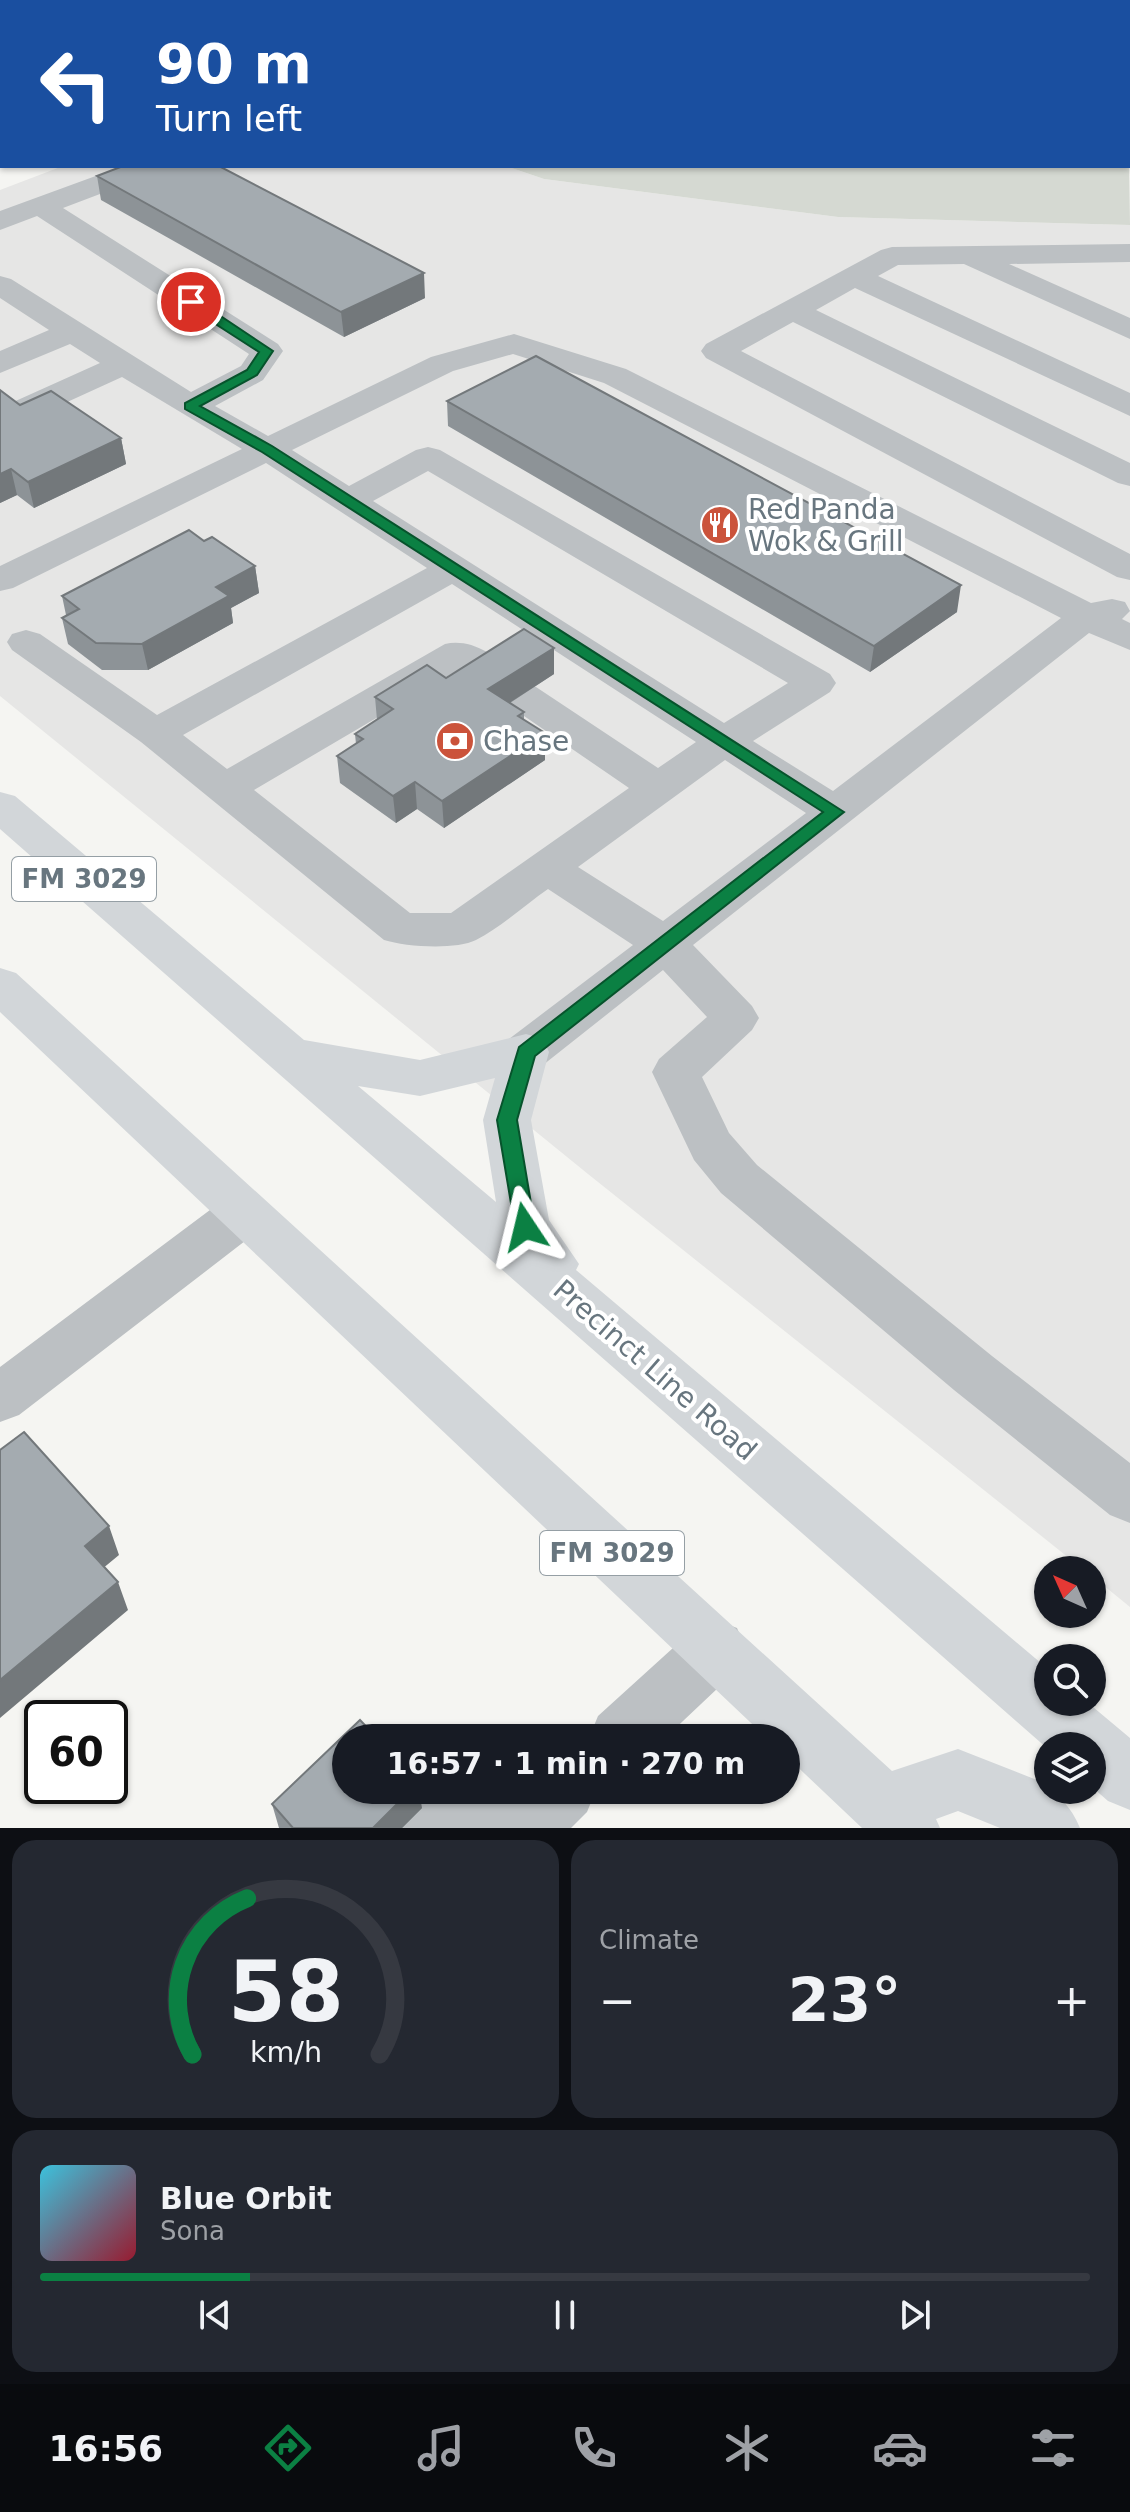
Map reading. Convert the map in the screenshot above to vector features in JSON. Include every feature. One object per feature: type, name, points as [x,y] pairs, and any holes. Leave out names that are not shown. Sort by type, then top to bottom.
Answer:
[{"type":"main road","name":"Precinct Line Road","points":[[0,806],[1130,1779]]},
{"type":"main road","name":"FM 3029","points":[[0,985],[896,1817]]},
{"type":"main road","points":[[291,1056],[420,1078],[526,1052],[507,1120],[525,1227],[591,1315]]},
{"type":"main road","points":[[896,1817],[958,1780],[1020,1804],[1048,1828]]},
{"type":"lane","points":[[0,221],[143,168]]},
{"type":"lane","points":[[39,205],[267,351],[252,373],[190,406]]},
{"type":"lane","points":[[1130,268],[1114,254],[892,256],[717,351],[1130,569]]},
{"type":"lane","points":[[965,255],[1130,330]]},
{"type":"lane","points":[[854,276],[1130,406]]},
{"type":"lane","points":[[0,285],[190,406],[267,449],[835,812]]},
{"type":"lane","points":[[792,310],[1130,476]]},
{"type":"lane","points":[[0,363],[73,331]]},
{"type":"lane","points":[[0,580],[442,364],[514,344],[615,376],[1130,638]]},
{"type":"lane","points":[[7,417],[125,364]]},
{"type":"lane","points":[[26,642],[155,733],[400,929],[460,929],[724,741],[816,683],[428,457],[348,501]]},
{"type":"lane","points":[[155,733],[454,568]]},
{"type":"lane","points":[[526,1052],[1088,615],[1130,606]]},
{"type":"lane","points":[[224,789],[459,653],[658,788]]},
{"type":"lane","points":[[547,868],[665,944],[736,1018],[676,1072],[711,1146],[739,1179],[973,1373],[1130,1497]]},
{"type":"lane","points":[[0,1398],[244,1213]]},
{"type":"lane","points":[[635,1724],[716,1649]]},
{"type":"lane","points":[[422,1808],[556,1809]]},
{"type":"shaded area","points":[[58,168],[512,168],[544,179],[838,217],[1130,225],[1130,1607],[1106,1587],[1106,1556],[1066,1556],[588,1174],[0,696],[0,190]]},
{"type":"shaded area","points":[[512,168],[1129,168],[1130,225],[838,217],[544,179]]},
{"type":"building","points":[[118,168],[223,168],[424,273],[341,312],[97,176]]},
{"type":"building","points":[[536,356],[961,585],[874,646],[447,401]]},
{"type":"building","points":[[0,390],[20,405],[51,391],[121,438],[28,482],[11,469],[0,474]]},
{"type":"building","points":[[189,530],[204,541],[212,537],[255,566],[216,587],[229,596],[142,644],[96,643],[62,618],[79,609],[62,596]]},
{"type":"building","name":"Chase","points":[[524,629],[554,648],[488,689],[524,712],[518,716],[545,733],[442,801],[415,782],[393,796],[337,756],[363,739],[355,734],[393,709],[375,697],[427,665],[446,678]]},
{"type":"building","points":[[24,1432],[109,1526],[85,1546],[118,1582],[0,1680],[0,1450]]},
{"type":"building","points":[[332,1747],[332,1804],[397,1804],[373,1828],[293,1828],[272,1804]]},
{"type":"place","name":"Red Panda Wok & Grill","points":[[720,525]]},
{"type":"place","name":"Chase","points":[[455,741]]},
{"type":"route","points":[[191,302],[267,351],[252,373],[190,406],[267,449],[835,812],[526,1052],[507,1120],[525,1227]]}]
